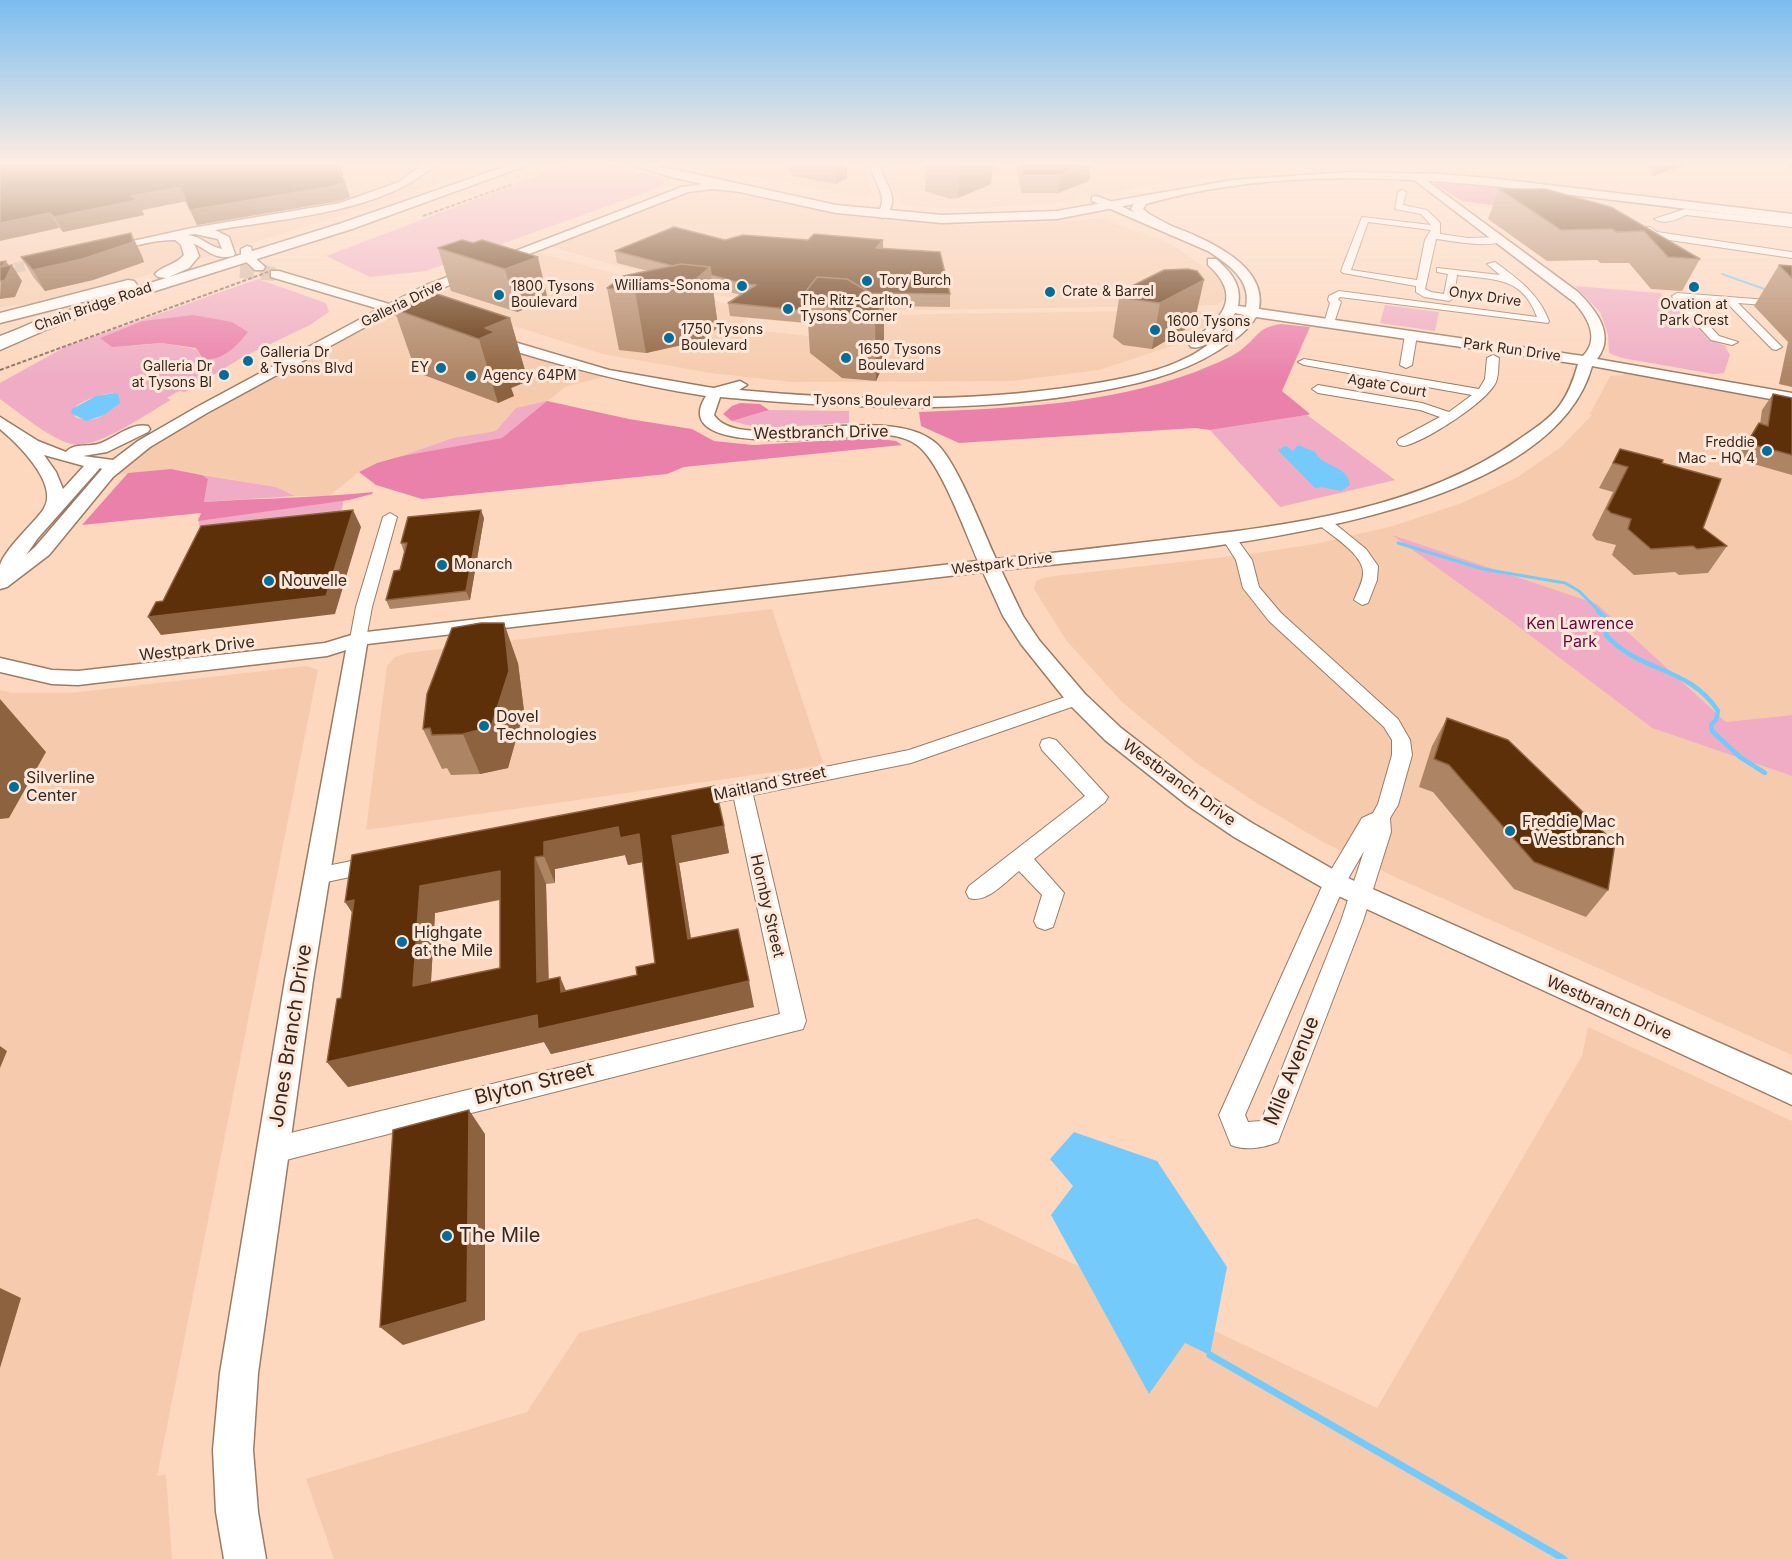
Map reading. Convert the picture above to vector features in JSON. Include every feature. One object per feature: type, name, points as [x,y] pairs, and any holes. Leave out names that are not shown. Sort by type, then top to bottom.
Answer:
[{"type":"highway","points":[[0,318],[128,285]]},
{"type":"highway","points":[[0,343],[34,328]]},
{"type":"main road","points":[[150,278],[190,261],[192,256],[184,240],[185,235]]},
{"type":"main road","points":[[0,337],[225,248],[292,235]]},
{"type":"main road","points":[[225,248],[248,260],[274,262],[275,254],[281,250],[323,235]]},
{"type":"main road","points":[[248,260],[288,236]]},
{"type":"main road","name":"Chain Bridge Road","points":[[0,329],[202,262],[225,248]]},
{"type":"main road","name":"Chain Bridge Road","points":[[34,328],[108,301],[197,277],[248,260]]},
{"type":"street","points":[[164,235],[92,252],[181,235]]},
{"type":"street","points":[[186,235],[211,251],[225,248]]},
{"type":"street","points":[[214,235],[225,248]]},
{"type":"street","points":[[225,248],[226,235]]},
{"type":"street","name":"Galleria Drive","points":[[117,464],[166,430],[390,302],[557,235]]},
{"type":"street","name":"Galleria Drive","points":[[390,302],[404,301],[571,235]]},
{"type":"street","points":[[1158,235],[1198,253],[1222,269],[1231,281],[1235,296],[1232,309]]},
{"type":"street","points":[[1180,235],[1205,245],[1234,263],[1252,285],[1255,299],[1253,312]]},
{"type":"street","points":[[1359,235],[1346,270],[1354,274],[1421,284]]},
{"type":"street","points":[[1433,235],[1430,240],[1420,291],[1424,294],[1449,298],[1452,272]]},
{"type":"street","points":[[1445,235],[1468,241],[1495,240]]},
{"type":"street","name":"Westpark Drive","points":[[1488,235],[1550,284],[1572,308],[1580,325]]},
{"type":"street","points":[[1654,235],[1792,255]]},
{"type":"street","name":"Westpark Drive","points":[[0,665],[35,674],[68,678],[327,649],[358,639],[1229,538],[1324,522],[1411,498],[1458,480],[1504,457],[1527,442],[1563,410],[1579,384],[1586,361],[1595,352],[1598,342],[1595,323],[1590,312],[1562,285],[1495,240]]},
{"type":"street","points":[[274,262],[339,292],[375,303],[390,302]]},
{"type":"street","name":"Onyx Drive","points":[[1329,322],[1340,298],[1544,321],[1534,301],[1492,264]]},
{"type":"street","points":[[294,266],[314,272]]},
{"type":"street","points":[[1425,268],[1511,279]]},
{"type":"street","points":[[363,286],[390,302],[442,318],[404,301]]},
{"type":"street","points":[[339,292],[349,302],[349,310]]},
{"type":"street","points":[[1732,342],[1715,338],[1677,296],[1764,302]]},
{"type":"street","points":[[1729,300],[1776,347]]},
{"type":"street","name":"Galleria Drive","points":[[96,463],[142,429],[208,391],[375,303]]},
{"type":"street","name":"Park Run Drive","points":[[1232,309],[1586,361],[1792,398]]},
{"type":"street","name":"Tysons Boulevard","points":[[479,330],[610,375],[676,388],[740,385],[790,389],[879,391],[1012,387],[1068,382],[1142,366],[1189,348],[1220,326],[1232,309]]},
{"type":"street","name":"Tysons Boulevard","points":[[714,387],[781,399],[888,402],[993,399],[1085,391],[1131,381],[1193,361],[1233,337],[1253,312]]},
{"type":"street","points":[[1406,365],[1410,335]]},
{"type":"street","points":[[1582,343],[1586,361]]},
{"type":"street","points":[[1404,442],[1450,416],[1480,393],[1491,380],[1493,358]]},
{"type":"street","points":[[1304,362],[1480,393]]},
{"type":"street","points":[[1394,377],[1395,370],[1406,365]]},
{"type":"street","points":[[1406,365],[1414,373],[1413,380]]},
{"type":"street","name":"Westbranch Drive","points":[[714,387],[707,409],[707,417],[716,426],[733,433],[757,436],[881,429],[910,435],[928,444],[941,461],[1013,616],[1031,644],[1077,699],[1152,766],[1243,830],[1335,882],[1792,1090]]},
{"type":"street","name":"Agate Court","points":[[1318,389],[1422,407],[1450,416]]},
{"type":"street","points":[[0,422],[23,439],[57,454],[96,463],[117,464]]},
{"type":"street","points":[[57,454],[101,449],[142,429]]},
{"type":"street","points":[[23,439],[54,480],[56,489],[54,507]]},
{"type":"street","points":[[0,581],[8,564],[54,507],[96,463]]},
{"type":"street","points":[[0,581],[23,567],[42,551],[89,492],[117,464]]},
{"type":"street","name":"Jones Branch Drive","points":[[245,1559],[237,1512],[233,1450],[239,1373],[299,980],[358,639],[364,608],[390,517]]},
{"type":"street","points":[[1324,522],[1357,549],[1370,565],[1371,571],[1362,600]]},
{"type":"street","points":[[1229,538],[1244,560],[1247,581],[1257,596],[1283,625],[1380,712],[1401,740],[1400,768],[1388,805],[1380,818],[1369,823],[1335,882]]},
{"type":"street","name":"Maitland Street","points":[[672,805],[911,756],[1077,699]]},
{"type":"street","points":[[977,892],[1098,797],[1049,745]]},
{"type":"street","name":"Hornby Street","points":[[742,791],[794,1021]]},
{"type":"street","points":[[1360,893],[1381,832],[1380,818]]},
{"type":"street","points":[[1020,858],[1053,893],[1045,921]]},
{"type":"street","points":[[317,876],[397,859]]},
{"type":"street","name":"Mile Avenue","points":[[1335,882],[1232,1115],[1240,1136],[1269,1132],[1352,921],[1360,893]]},
{"type":"street","name":"Blyton Street","points":[[274,1150],[794,1021]]},
{"type":"shaded area","points":[[0,235],[279,235],[69,299],[0,307]]},
{"type":"shaded area","points":[[578,235],[1146,235],[1171,244],[1223,280],[1224,300],[1217,305],[869,311],[819,325],[747,318],[737,328],[827,338],[869,315],[1195,310],[1209,313],[1215,318],[1178,344],[1099,370],[1012,381],[792,382],[710,373],[603,354],[425,298],[539,253],[727,304],[741,305],[748,299],[722,296],[549,246]]},
{"type":"shaded area","points":[[390,308],[610,375],[565,387],[502,438],[377,463],[359,472],[328,497],[295,496],[276,487],[171,469],[119,475],[107,473],[216,403]]},
{"type":"shaded area","points":[[193,315],[232,322],[248,332],[228,352],[210,359],[203,359],[196,348],[161,343],[112,347],[100,338],[143,321]]},
{"type":"shaded area","points":[[1281,324],[1310,327],[1282,391],[1310,414],[1307,415],[1210,430],[1195,428],[959,443],[921,426],[919,412],[1059,403],[1128,392],[1162,383],[1225,359],[1241,350],[1263,330]]},
{"type":"shaded area","points":[[1624,372],[1792,403],[1792,715],[1726,722],[1597,604],[1503,615],[1652,728],[1792,776],[1792,1055],[1397,878],[1323,842],[1255,802],[1195,762],[1122,702],[1066,640],[1034,589],[1036,581],[1046,577],[1243,555],[1315,544],[1393,526],[1462,503],[1518,477],[1561,447],[1592,415],[1590,414],[1610,376],[1624,375]]},
{"type":"shaded area","points":[[547,401],[629,419],[692,429],[714,441],[753,445],[872,438],[896,441],[902,445],[684,467],[667,474],[422,499],[376,485],[359,472],[377,463],[402,456],[502,438]]},
{"type":"shaded area","points":[[740,403],[760,404],[769,410],[732,421],[723,414],[732,406]]},
{"type":"shaded area","points":[[171,469],[202,475],[208,479],[204,502],[373,492],[349,500],[198,521],[201,513],[82,525],[128,473]]},
{"type":"shaded area","points":[[772,609],[824,765],[366,830],[387,666],[395,657],[407,653]]},
{"type":"shaded area","points":[[306,666],[318,670],[157,1476],[166,1474],[172,1559],[0,1559],[0,690],[12,693],[71,693]]},
{"type":"shaded area","points":[[1588,1027],[1792,1121],[1792,1559],[334,1559],[306,1479],[527,1412],[579,1333],[977,1218],[1377,1408],[1582,1056]]},
{"type":"green space","points":[[382,235],[527,235],[426,271],[370,277],[326,256]]},
{"type":"green space","points":[[258,279],[326,303],[329,312],[310,325],[243,357],[185,392],[179,391],[167,398],[171,400],[122,429],[94,442],[81,445],[71,444],[53,436],[0,399],[0,383],[65,347]],"holes":[[[248,332],[203,359],[196,349],[161,343],[129,346]],[[114,393],[119,398],[106,413],[89,420],[75,417],[76,406],[95,397]]]},
{"type":"green space","points":[[1575,286],[1660,293],[1665,299],[1674,299],[1708,339],[1729,347],[1725,347],[1730,355],[1724,373],[1714,374],[1622,358],[1609,353],[1608,335],[1600,312]]},
{"type":"green space","points":[[1385,305],[1439,312],[1435,331],[1380,323]]},
{"type":"green space","points":[[547,401],[502,438],[402,456],[453,438],[497,430],[516,408]]},
{"type":"green space","points":[[769,410],[849,411],[849,423],[759,428],[732,421]]},
{"type":"green space","points":[[1307,415],[1395,480],[1280,507],[1210,430]]},
{"type":"green space","points":[[202,475],[276,487],[295,496],[204,502],[208,479]]},
{"type":"green space","points":[[344,499],[341,513],[200,529],[198,518],[217,518]]},
{"type":"green space","name":"Ken Lawrence Park","points":[[1392,535],[1597,604],[1726,722],[1792,715],[1792,776],[1652,728],[1503,615]]},
{"type":"water","points":[[118,394],[120,403],[104,415],[86,421],[71,413],[72,409],[96,396]]},
{"type":"water","points":[[1298,445],[1315,452],[1323,461],[1344,473],[1350,485],[1341,491],[1315,488],[1278,450],[1286,446],[1293,451]]},
{"type":"water","points":[[1074,1132],[1157,1161],[1227,1267],[1210,1355],[1185,1343],[1149,1394],[1051,1215],[1073,1186],[1050,1159]]},
{"type":"building","points":[[123,235],[131,235],[133,242],[82,259],[33,270],[21,257]]},
{"type":"building","points":[[655,235],[704,235],[725,240],[743,235],[808,240],[813,235],[823,235],[883,240],[876,248],[940,252],[950,294],[871,293],[847,279],[817,277],[806,291],[807,311],[728,303],[756,285],[711,275],[710,267],[681,264],[673,266],[615,251]]},
{"type":"building","points":[[1647,235],[1659,235],[1700,259],[1668,257]]},
{"type":"building","points":[[462,240],[473,243],[482,240],[538,257],[505,269],[438,248]]},
{"type":"building","points":[[6,261],[1,267],[12,265],[5,280],[0,281],[0,262]]},
{"type":"building","points":[[681,264],[710,267],[696,279],[635,291],[607,288],[623,276]]},
{"type":"building","points":[[1779,265],[1792,266],[1792,278]]},
{"type":"building","points":[[1164,270],[1197,271],[1204,280],[1160,303],[1130,299],[1120,292]]},
{"type":"building","points":[[817,277],[847,279],[884,301],[875,317],[839,315],[806,291]]},
{"type":"building","points":[[437,294],[510,318],[485,328],[495,332],[479,339],[394,309]]},
{"type":"building","points":[[1773,394],[1792,398],[1792,455],[1747,443],[1759,423],[1768,426]]},
{"type":"building","points":[[1620,449],[1721,479],[1703,528],[1727,546],[1697,549],[1693,546],[1651,549],[1628,529],[1631,519],[1611,513],[1607,509],[1628,467],[1613,463]]},
{"type":"building","name":"Nouvelle","points":[[353,510],[326,596],[148,617],[156,602],[163,601],[201,526]]},
{"type":"building","name":"Monarch","points":[[481,510],[466,591],[386,600],[394,571],[400,570],[407,543],[401,543],[408,517]]},
{"type":"building","points":[[481,623],[504,623],[509,671],[491,727],[463,734],[432,735],[430,728],[423,729],[427,694],[452,628]]},
{"type":"building","points":[[1447,718],[1508,740],[1615,843],[1608,890],[1534,862],[1449,765],[1434,759]]},
{"type":"building","points":[[715,786],[724,826],[672,836],[688,939],[738,929],[749,981],[538,1029],[537,1015],[327,1062],[337,999],[341,998],[354,900],[345,902],[352,855]],"holes":[[[618,827],[620,838],[639,834],[655,963],[636,967],[637,975],[561,992],[560,977],[537,982],[535,857],[544,856],[544,842]],[[500,871],[500,968],[413,986],[420,886]]]},
{"type":"building","name":"The Mile","points":[[469,1110],[467,1302],[380,1327],[393,1130]]},
{"type":"waterway","points":[[1722,274],[1770,291]]},
{"type":"waterway","points":[[1398,543],[1483,569],[1565,583],[1579,591],[1600,612]]},
{"type":"waterway","points":[[1598,611],[1608,621],[1606,635],[1619,647],[1634,657],[1679,677],[1706,696],[1718,711],[1716,720],[1711,725],[1712,731],[1740,757],[1765,773]]},
{"type":"waterway","points":[[1210,1355],[1564,1559]]},
{"type":"tunnel","points":[[0,271],[54,260]]},
{"type":"tunnel","points":[[259,267],[275,274]]},
{"type":"tunnel","points":[[240,271],[275,274]]},
{"type":"railway","points":[[0,370],[268,272]]},
{"type":"place","name":"Tory Burch","points":[[867,281]]},
{"type":"place","name":"Williams-Sonoma","points":[[742,286]]},
{"type":"place","name":"Ovation at Park Crest","points":[[1694,287]]},
{"type":"place","name":"Crate & Barrel","points":[[1050,292]]},
{"type":"place","name":"1800 Tysons Boulevard","points":[[499,295]]},
{"type":"place","name":"The Ritz-Carlton, Tysons Corner","points":[[788,309]]},
{"type":"place","name":"1600 Tysons Boulevard","points":[[1155,330]]},
{"type":"place","name":"1750 Tysons Boulevard","points":[[669,338]]},
{"type":"place","name":"1650 Tysons Boulevard","points":[[846,358]]},
{"type":"place","name":"Galleria Dr & Tysons Blvd","points":[[248,361]]},
{"type":"place","name":"EY","points":[[441,368]]},
{"type":"place","name":"Galleria Dr at Tysons Bl","points":[[224,375]]},
{"type":"place","name":"Agency 64PM","points":[[471,376]]},
{"type":"place","name":"Freddie Mac - HQ 4","points":[[1767,451]]},
{"type":"place","name":"Monarch","points":[[442,565]]},
{"type":"place","name":"Nouvelle","points":[[269,581]]},
{"type":"place","name":"Dovel Technologies","points":[[484,726]]},
{"type":"place","name":"Silverline Center","points":[[14,787]]},
{"type":"place","name":"Freddie Mac - Westbranch","points":[[1510,831]]},
{"type":"place","name":"Highgate at the Mile","points":[[402,942]]},
{"type":"place","name":"The Mile","points":[[447,1236]]}]
